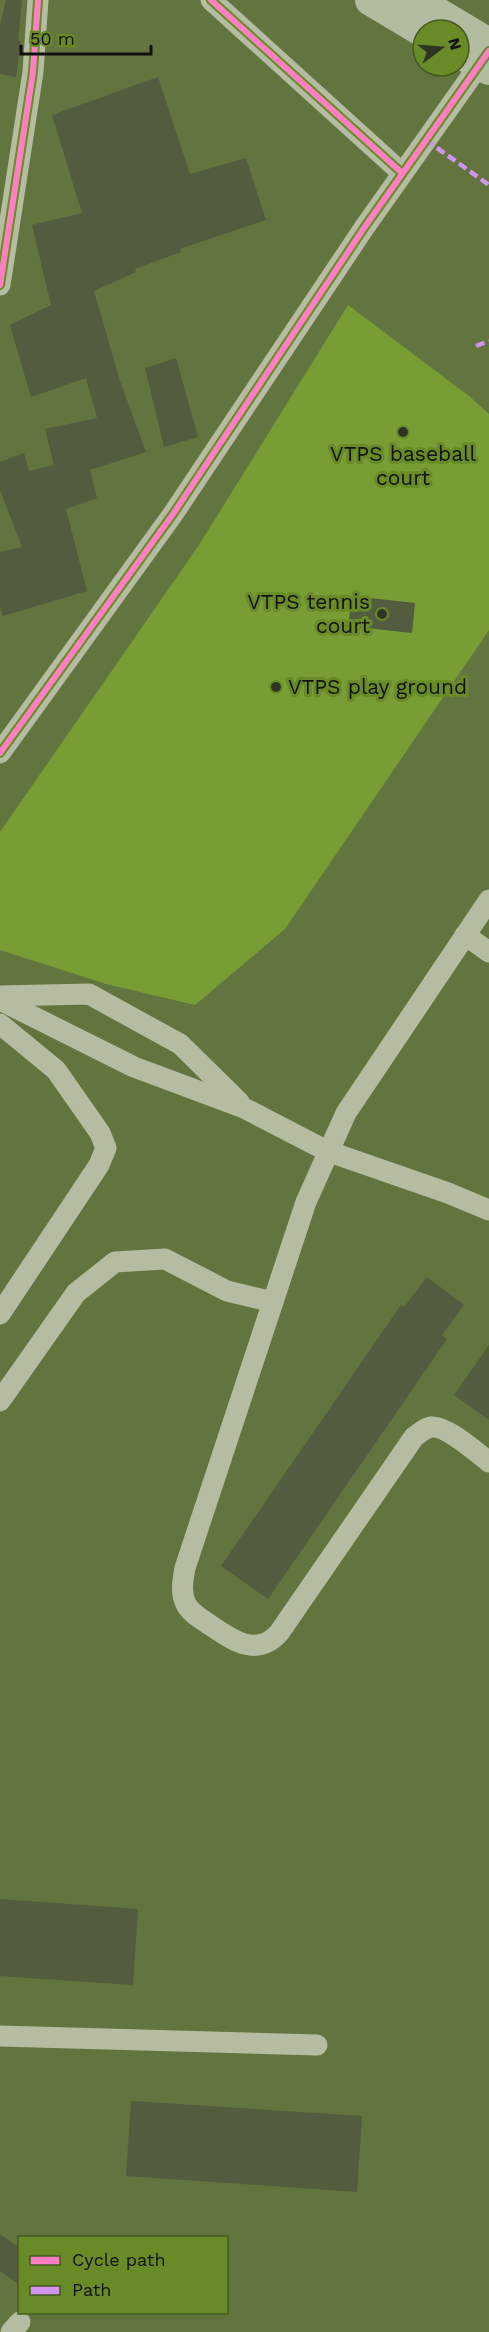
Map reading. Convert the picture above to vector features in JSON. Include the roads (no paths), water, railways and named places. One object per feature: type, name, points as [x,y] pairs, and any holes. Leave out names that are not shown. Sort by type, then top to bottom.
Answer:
[{"type":"highway","points":[[370,0],[411,24]]},
{"type":"highway","points":[[415,0],[481,56]]},
{"type":"street","points":[[0,285],[33,72],[38,0]]},
{"type":"street","points":[[211,0],[402,173]]},
{"type":"street","points":[[0,753],[173,514],[481,56]]},
{"type":"street","points":[[489,900],[349,1107],[327,1151],[306,1202],[185,1568],[183,1599],[195,1615],[240,1645],[255,1646],[273,1640],[414,1437],[432,1426],[442,1429],[489,1462]]},
{"type":"street","points":[[465,935],[489,952]]},
{"type":"street","points":[[0,998],[89,994],[180,1044],[244,1108]]},
{"type":"street","points":[[0,998],[135,1067],[244,1108],[327,1151],[448,1193],[489,1210]]},
{"type":"street","points":[[0,1024],[56,1070],[100,1132],[106,1148],[105,1156],[0,1314]]},
{"type":"street","points":[[0,1401],[76,1293],[115,1262],[165,1259],[227,1291],[273,1302]]},
{"type":"street","points":[[0,2036],[317,2045]]},
{"type":"place","name":"VTPS baseball court","points":[[403,432]]},
{"type":"place","name":"VTPS tennis court","points":[[382,614]]},
{"type":"place","name":"VTPS play ground","points":[[276,687]]}]
